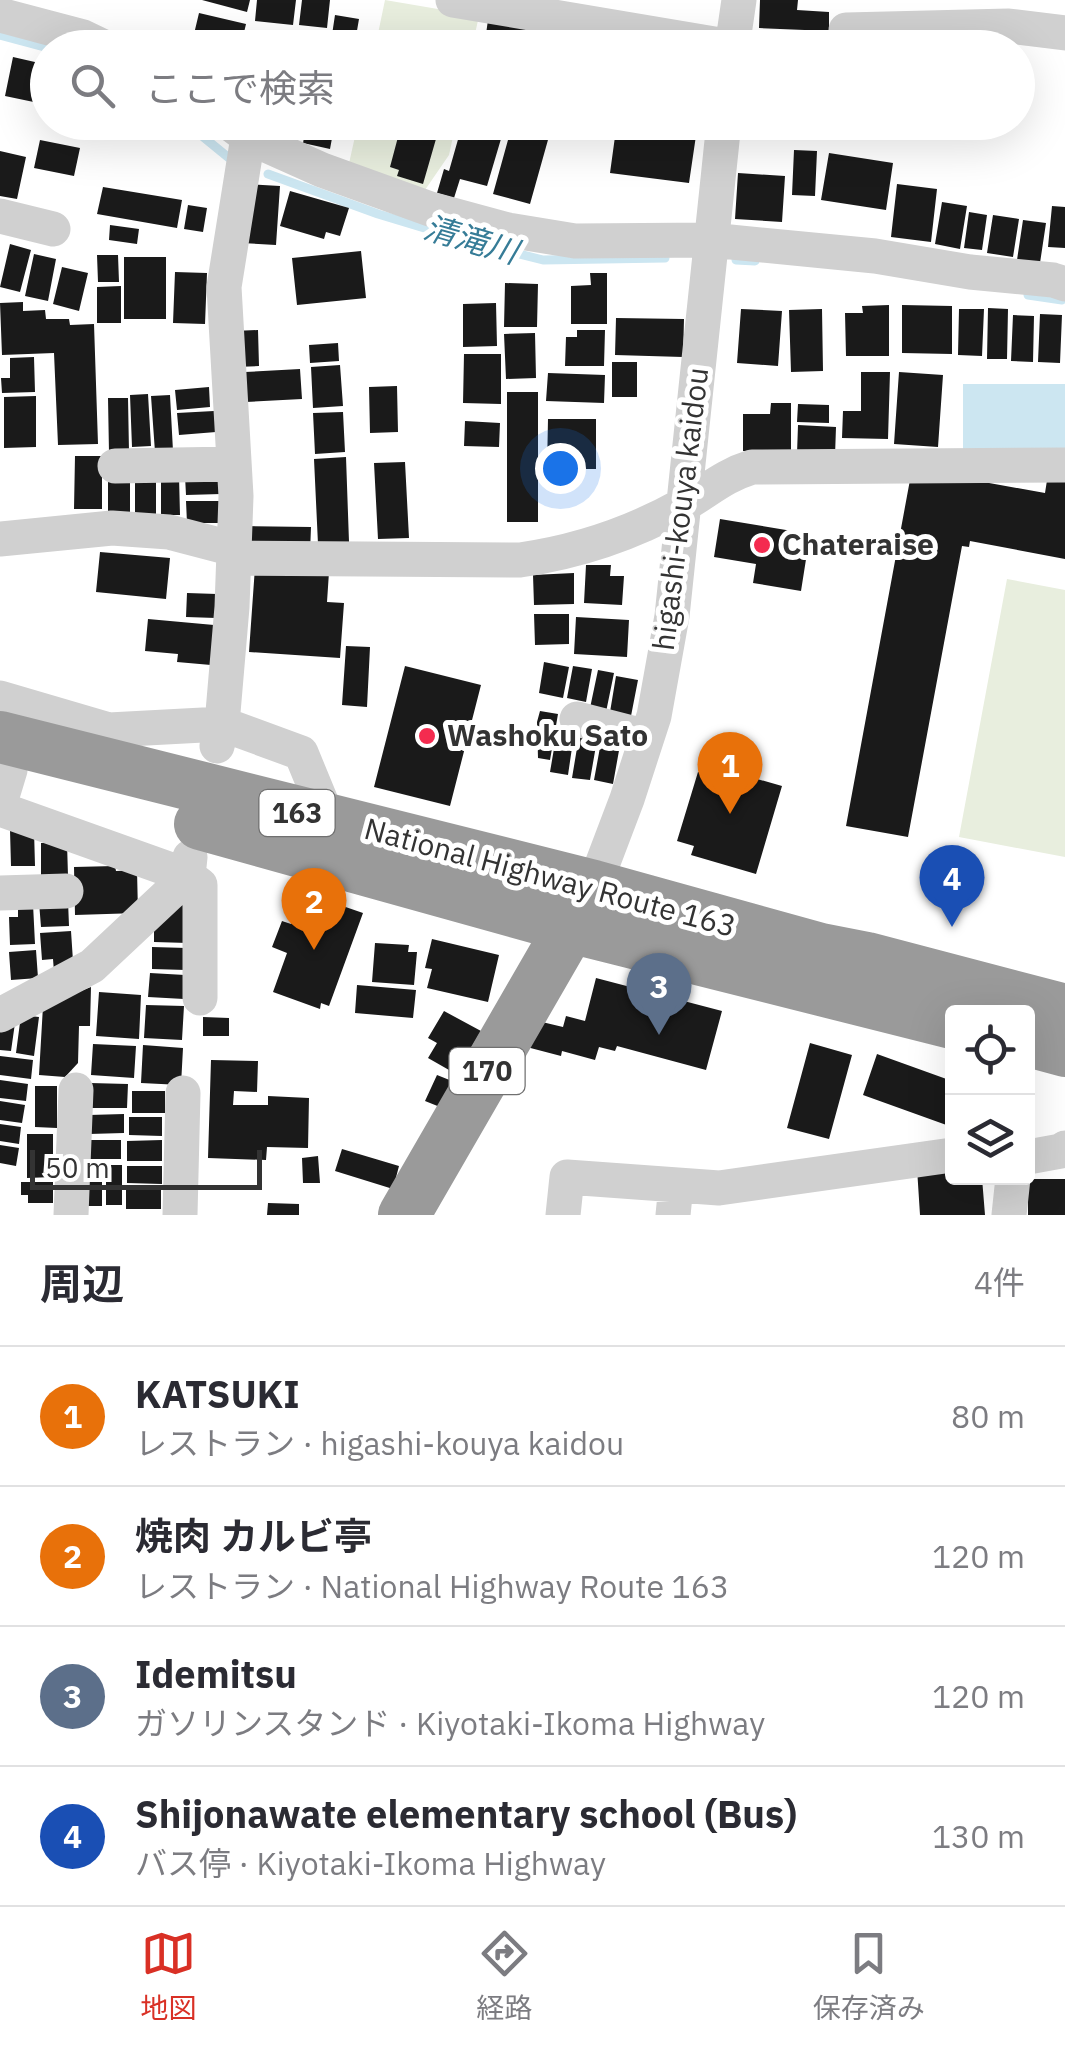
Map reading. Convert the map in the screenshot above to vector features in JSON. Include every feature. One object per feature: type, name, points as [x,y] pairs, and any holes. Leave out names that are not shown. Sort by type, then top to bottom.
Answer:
[{"type":"highway","name":"National Highway Route 163","points":[[2,777],[329,821],[582,907]]},
{"type":"highway","name":"National Highway Route 163","points":[[2,777],[582,907],[867,958]]},
{"type":"highway","name":"163","points":[[582,907],[945,1021]]},
{"type":"highway","name":"170","points":[[404,1215],[582,907]]},
{"type":"highway","name":"163","points":[[867,958],[1065,1010]]},
{"type":"highway","points":[[867,958],[997,965],[1065,975]]},
{"type":"highway","points":[[1035,1044],[1065,1051]]},
{"type":"street","points":[[453,0],[631,30]]},
{"type":"street","points":[[734,30],[738,0]]},
{"type":"street","points":[[0,15],[56,30]]},
{"type":"street","points":[[846,30],[1009,26],[1065,33]]},
{"type":"street","points":[[219,736],[236,496],[224,288],[237,140]]},
{"type":"street","points":[[260,140],[338,176],[430,209],[508,230],[575,241],[710,240],[875,256],[1065,284]]},
{"type":"street","name":"higashi-kouya kaidou","points":[[582,907],[628,799],[654,716],[672,616],[722,140]]},
{"type":"street","points":[[0,216],[53,229]]},
{"type":"street","points":[[114,466],[234,464]]},
{"type":"street","points":[[0,539],[112,528],[169,532],[234,554],[520,560],[553,555],[618,535],[683,505],[731,474],[752,468],[1065,464]]},
{"type":"street","points":[[0,698],[108,730],[219,736],[301,753],[329,821]]},
{"type":"street","points":[[577,719],[647,737]]},
{"type":"street","points":[[2,777],[189,863],[200,886],[200,998]]},
{"type":"street","points":[[0,1015],[92,966],[189,863]]},
{"type":"street","points":[[0,892],[66,890]]},
{"type":"street","points":[[71,1215],[76,1090]]},
{"type":"street","points":[[180,1215],[183,1093]]},
{"type":"street","points":[[1035,1156],[1065,1148]]},
{"type":"street","points":[[564,1215],[567,1177],[674,1200],[719,1188],[945,1156]]},
{"type":"street","points":[[1009,1215],[1012,1185]]},
{"type":"green space","points":[[385,0],[479,16],[476,30],[379,30]]},
{"type":"green space","points":[[354,140],[452,140],[449,155],[425,190],[348,168]]},
{"type":"green space","points":[[1007,579],[1065,590],[1065,857],[959,837]]},
{"type":"water","points":[[963,384],[1065,384],[1065,448],[963,449]]},
{"type":"building","points":[[202,0],[250,0],[247,12]]},
{"type":"building","points":[[257,0],[296,0],[293,25],[255,21]]},
{"type":"building","points":[[302,0],[330,0],[327,28],[299,25]]},
{"type":"building","points":[[760,0],[798,0],[797,10],[829,12],[829,30],[759,28]]},
{"type":"building","points":[[199,13],[246,24],[245,30],[195,30]]},
{"type":"building","points":[[335,15],[359,19],[357,30],[333,30]]},
{"type":"building","points":[[488,20],[559,30],[487,30]]},
{"type":"building","points":[[13,57],[30,61],[30,101],[5,96]]},
{"type":"building","points":[[40,140],[80,148],[74,176],[34,168]]},
{"type":"building","points":[[304,140],[332,140],[330,149],[303,143]]},
{"type":"building","points":[[397,140],[436,140],[423,184],[397,176],[399,170],[390,167]]},
{"type":"building","points":[[458,140],[501,140],[487,186],[460,179],[454,198],[437,193],[444,169],[449,171]]},
{"type":"building","points":[[508,140],[548,140],[530,204],[493,194]]},
{"type":"building","points":[[615,140],[695,140],[689,183],[610,173]]},
{"type":"building","points":[[794,150],[817,151],[815,196],[792,195]]},
{"type":"building","points":[[0,151],[26,157],[17,199],[0,196]]},
{"type":"building","points":[[829,153],[893,163],[886,210],[821,200]]},
{"type":"building","points":[[738,173],[785,176],[782,222],[735,219]]},
{"type":"building","points":[[244,184],[280,186],[276,245],[241,243]]},
{"type":"building","points":[[897,184],[937,189],[931,242],[891,237]]},
{"type":"building","points":[[103,187],[182,200],[177,228],[97,214]]},
{"type":"building","points":[[290,191],[349,208],[340,236],[326,232],[324,239],[280,226]]},
{"type":"building","points":[[942,202],[967,206],[960,249],[935,244]]},
{"type":"building","points":[[188,205],[207,208],[203,232],[184,229]]},
{"type":"building","points":[[1052,206],[1065,207],[1065,248],[1048,247]]},
{"type":"building","points":[[969,212],[987,215],[982,250],[964,248]]},
{"type":"building","points":[[993,215],[1019,219],[1013,257],[987,253]]},
{"type":"building","points":[[1023,220],[1046,223],[1040,263],[1017,260]]},
{"type":"building","points":[[110,225],[139,229],[137,244],[109,240]]},
{"type":"building","points":[[10,244],[31,250],[20,292],[0,287]]},
{"type":"building","points":[[361,251],[366,298],[297,305],[292,258]]},
{"type":"building","points":[[34,254],[56,259],[48,301],[25,296]]},
{"type":"building","points":[[97,255],[118,255],[119,282],[98,282]]},
{"type":"building","points":[[124,257],[166,257],[166,319],[124,319]]},
{"type":"building","points":[[62,267],[88,273],[79,311],[53,304]]},
{"type":"building","points":[[175,272],[207,273],[205,324],[173,323]]},
{"type":"building","points":[[590,273],[607,273],[607,324],[571,324],[571,286],[591,285]]},
{"type":"building","points":[[505,283],[538,284],[537,327],[504,327]]},
{"type":"building","points":[[121,286],[121,323],[97,323],[97,287]]},
{"type":"building","points":[[23,302],[23,311],[45,310],[46,319],[69,319],[70,325],[94,324],[98,444],[58,445],[54,353],[2,355],[0,303]]},
{"type":"building","points":[[496,303],[497,346],[463,347],[463,304]]},
{"type":"building","points":[[889,305],[889,356],[846,356],[845,313],[863,313],[862,306]]},
{"type":"building","points":[[902,305],[952,306],[952,354],[902,353]]},
{"type":"building","points":[[988,308],[1008,309],[1007,359],[987,359]]},
{"type":"building","points":[[741,309],[782,311],[778,366],[737,363]]},
{"type":"building","points":[[822,309],[823,371],[791,372],[789,310]]},
{"type":"building","points":[[959,309],[984,309],[982,356],[958,355]]},
{"type":"building","points":[[1040,314],[1062,315],[1060,363],[1038,362]]},
{"type":"building","points":[[1013,315],[1034,316],[1033,362],[1011,361]]},
{"type":"building","points":[[616,318],[684,319],[683,357],[615,355]]},
{"type":"building","points":[[258,330],[259,366],[235,367],[234,331]]},
{"type":"building","points":[[577,330],[605,330],[604,366],[565,366],[566,337],[577,337]]},
{"type":"building","points":[[535,333],[536,378],[506,379],[504,334]]},
{"type":"building","points":[[338,343],[339,361],[310,363],[309,345]]},
{"type":"building","points":[[464,354],[501,354],[501,404],[463,403]]},
{"type":"building","points":[[34,357],[35,392],[2,393],[1,378],[10,378],[10,358]]},
{"type":"building","points":[[612,362],[637,362],[637,397],[612,397]]},
{"type":"building","points":[[340,365],[343,406],[313,408],[311,367]]},
{"type":"building","points":[[300,369],[302,399],[246,402],[245,372]]},
{"type":"building","points":[[861,372],[890,372],[888,439],[842,438],[843,411],[861,411]]},
{"type":"building","points":[[899,372],[943,375],[938,447],[894,444]]},
{"type":"building","points":[[548,373],[605,375],[604,403],[546,401]]},
{"type":"building","points":[[397,386],[398,432],[370,433],[369,387]]},
{"type":"building","points":[[209,387],[210,407],[177,410],[175,390]]},
{"type":"building","points":[[507,392],[538,392],[538,522],[507,522]]},
{"type":"building","points":[[148,394],[151,446],[132,447],[130,395]]},
{"type":"building","points":[[170,395],[173,451],[155,452],[151,396]]},
{"type":"building","points":[[36,396],[36,447],[4,448],[4,397]]},
{"type":"building","points":[[108,398],[128,398],[129,452],[109,453]]},
{"type":"building","points":[[771,403],[791,403],[791,452],[743,451],[743,414],[770,414]]},
{"type":"building","points":[[798,404],[829,405],[829,423],[797,422]]},
{"type":"building","points":[[214,411],[216,432],[179,435],[177,413]]},
{"type":"building","points":[[343,412],[345,452],[315,454],[313,413]]},
{"type":"building","points":[[548,419],[596,419],[596,469],[547,469]]},
{"type":"building","points":[[465,421],[500,423],[499,447],[464,446]]},
{"type":"building","points":[[798,425],[836,427],[835,456],[797,454]]},
{"type":"building","points":[[75,456],[102,456],[102,509],[74,509]]},
{"type":"building","points":[[346,457],[349,542],[318,544],[314,459]]},
{"type":"building","points":[[405,462],[409,538],[378,539],[374,463]]},
{"type":"building","points":[[912,469],[1045,493],[1048,474],[1065,477],[1065,559],[970,541],[969,547],[962,546],[908,837],[846,826]]},
{"type":"building","points":[[220,474],[221,494],[186,495],[185,476]]},
{"type":"building","points":[[135,475],[156,475],[156,514],[135,514]]},
{"type":"building","points":[[161,476],[179,476],[180,515],[161,515]]},
{"type":"building","points":[[108,478],[130,478],[130,516],[108,516]]},
{"type":"building","points":[[186,501],[220,501],[220,523],[187,523]]},
{"type":"building","name":"Chateraise","points":[[720,519],[810,534],[801,591],[753,583],[756,564],[714,557]]},
{"type":"building","points":[[245,526],[311,527],[310,553],[245,552]]},
{"type":"building","points":[[100,552],[170,558],[166,599],[96,592]]},
{"type":"building","points":[[586,565],[611,565],[610,576],[624,576],[622,605],[584,603]]},
{"type":"building","points":[[255,567],[329,572],[327,602],[344,603],[340,658],[249,652]]},
{"type":"building","points":[[574,573],[574,604],[534,605],[533,575]]},
{"type":"building","points":[[187,593],[217,594],[216,618],[186,617]]},
{"type":"building","points":[[534,614],[569,614],[569,644],[535,645]]},
{"type":"building","points":[[576,617],[629,620],[627,657],[574,654]]},
{"type":"building","points":[[148,619],[214,625],[211,665],[177,662],[178,654],[145,651]]},
{"type":"building","points":[[346,646],[370,647],[367,707],[342,705]]},
{"type":"building","points":[[544,662],[569,667],[563,698],[539,693]]},
{"type":"building","name":"Washoku Sato","points":[[405,666],[481,685],[450,806],[374,787]]},
{"type":"building","points":[[573,666],[592,669],[586,702],[567,698]]},
{"type":"building","points":[[598,670],[614,673],[606,712],[590,708]]},
{"type":"building","points":[[616,676],[638,680],[631,716],[610,712]]},
{"type":"building","points":[[540,711],[558,714],[550,760],[538,758]]},
{"type":"building","points":[[557,731],[574,734],[568,775],[550,772]]},
{"type":"building","points":[[579,736],[597,740],[590,780],[572,778]]},
{"type":"building","points":[[601,742],[620,745],[613,784],[594,780]]},
{"type":"building","points":[[729,771],[782,786],[756,874],[691,855],[694,846],[677,841],[698,772],[727,780]]},
{"type":"building","points":[[10,830],[34,830],[35,866],[11,866]]},
{"type":"building","points":[[41,843],[67,843],[68,876],[41,877]]},
{"type":"building","points":[[115,866],[116,871],[137,870],[138,913],[75,915],[74,867]]},
{"type":"building","points":[[302,892],[363,913],[329,1006],[321,1003],[320,1009],[273,992],[287,953],[272,947],[282,921],[291,924]]},
{"type":"building","points":[[188,898],[188,943],[154,942],[154,919]]},
{"type":"building","points":[[68,901],[69,926],[41,927],[39,902]]},
{"type":"building","points":[[18,904],[33,904],[35,944],[10,945],[9,917],[18,917]]},
{"type":"building","points":[[71,931],[73,961],[54,972],[53,959],[42,960],[40,933]]},
{"type":"building","points":[[432,939],[499,955],[488,1002],[427,988],[432,969],[425,968]]},
{"type":"building","points":[[375,943],[409,945],[408,952],[417,952],[414,985],[372,982]]},
{"type":"building","points":[[152,947],[187,948],[186,970],[152,969]]},
{"type":"building","points":[[36,950],[38,978],[11,980],[9,952]]},
{"type":"building","points":[[150,973],[185,975],[184,999],[148,997]]},
{"type":"building","points":[[596,978],[722,1011],[706,1070],[617,1046],[615,1051],[599,1047],[595,1060],[519,1045],[542,1022],[563,1027],[566,1016],[585,1021]]},
{"type":"building","points":[[357,985],[416,990],[413,1018],[355,1013]]},
{"type":"building","points":[[91,987],[90,1026],[79,1026],[78,1063],[65,1077],[39,1075],[43,1006]]},
{"type":"building","points":[[99,992],[141,995],[139,1039],[96,1036]]},
{"type":"building","points":[[146,1005],[184,1006],[182,1040],[144,1038]]},
{"type":"building","points":[[444,1011],[481,1031],[456,1074],[428,1058],[437,1043],[428,1038]]},
{"type":"building","points":[[21,1015],[39,1017],[34,1056],[16,1053]]},
{"type":"building","points":[[203,1017],[229,1018],[229,1036],[203,1036]]},
{"type":"building","points":[[15,1023],[11,1051],[0,1050],[0,1027]]},
{"type":"building","points":[[810,1043],[852,1055],[829,1139],[787,1128]]},
{"type":"building","points":[[93,1044],[136,1046],[134,1078],[91,1075]]},
{"type":"building","points":[[143,1045],[183,1048],[181,1085],[141,1083]]},
{"type":"building","points":[[877,1054],[945,1078],[945,1124],[863,1095]]},
{"type":"building","points":[[0,1056],[33,1060],[31,1079],[0,1075]]},
{"type":"building","points":[[211,1060],[258,1061],[257,1092],[234,1091],[233,1105],[268,1105],[268,1096],[309,1098],[308,1148],[267,1147],[266,1160],[208,1158]]},
{"type":"building","points":[[437,1075],[457,1083],[445,1109],[425,1101]]},
{"type":"building","points":[[0,1080],[28,1084],[26,1101],[0,1098]]},
{"type":"building","points":[[90,1083],[128,1084],[127,1108],[90,1108]]},
{"type":"building","points":[[35,1086],[57,1086],[57,1128],[35,1127]]},
{"type":"building","points":[[132,1091],[165,1091],[165,1113],[132,1113]]},
{"type":"building","points":[[0,1101],[25,1105],[22,1123],[0,1120]]},
{"type":"building","points":[[124,1114],[124,1133],[89,1134],[89,1115]]},
{"type":"building","points":[[129,1117],[162,1117],[162,1136],[129,1135]]},
{"type":"building","points":[[0,1124],[21,1127],[19,1144],[0,1141]]},
{"type":"building","points":[[27,1134],[53,1134],[53,1177],[27,1178]]},
{"type":"building","points":[[87,1140],[121,1140],[121,1159],[87,1159]]},
{"type":"building","points":[[162,1140],[162,1161],[127,1161],[127,1141]]},
{"type":"building","points":[[0,1145],[19,1148],[16,1166],[0,1163]]},
{"type":"building","points":[[342,1149],[399,1166],[393,1189],[335,1171]]},
{"type":"building","points":[[318,1156],[320,1183],[303,1183],[302,1158]]},
{"type":"building","points":[[84,1164],[102,1164],[102,1206],[84,1206]]},
{"type":"building","points":[[106,1165],[122,1165],[122,1205],[106,1205]]},
{"type":"building","points":[[127,1166],[162,1166],[162,1184],[127,1183]]},
{"type":"building","points":[[945,1166],[945,1185],[983,1185],[985,1215],[920,1215],[917,1168]]},
{"type":"building","points":[[1035,1179],[1065,1179],[1065,1215],[1028,1215],[1028,1185],[1035,1185]]},
{"type":"building","points":[[21,1182],[53,1182],[53,1203],[28,1203],[28,1195],[21,1195]]},
{"type":"building","points":[[126,1189],[161,1189],[161,1209],[126,1209]]},
{"type":"building","points":[[268,1203],[299,1204],[299,1215],[267,1215]]},
{"type":"waterway","name":"清滝川","points":[[0,35],[30,43]]},
{"type":"waterway","name":"清滝川","points":[[207,140],[229,158]]},
{"type":"waterway","name":"清滝川","points":[[268,174],[378,214],[543,260],[665,258]]},
{"type":"waterway","name":"清滝川","points":[[736,260],[755,261]]},
{"type":"waterway","name":"清滝川","points":[[1028,295],[1062,300]]},
{"type":"place","name":"Chateraise","points":[[762,545]]},
{"type":"place","name":"Washoku Sato","points":[[427,736]]},
{"type":"place","name":"KATSUKI","points":[[730,814]]},
{"type":"place","name":"Shijonawate elementary school (Bus)","points":[[952,927]]},
{"type":"place","name":"焼肉 カルビ亭","points":[[314,950]]},
{"type":"place","name":"Idemitsu","points":[[659,1035]]}]
